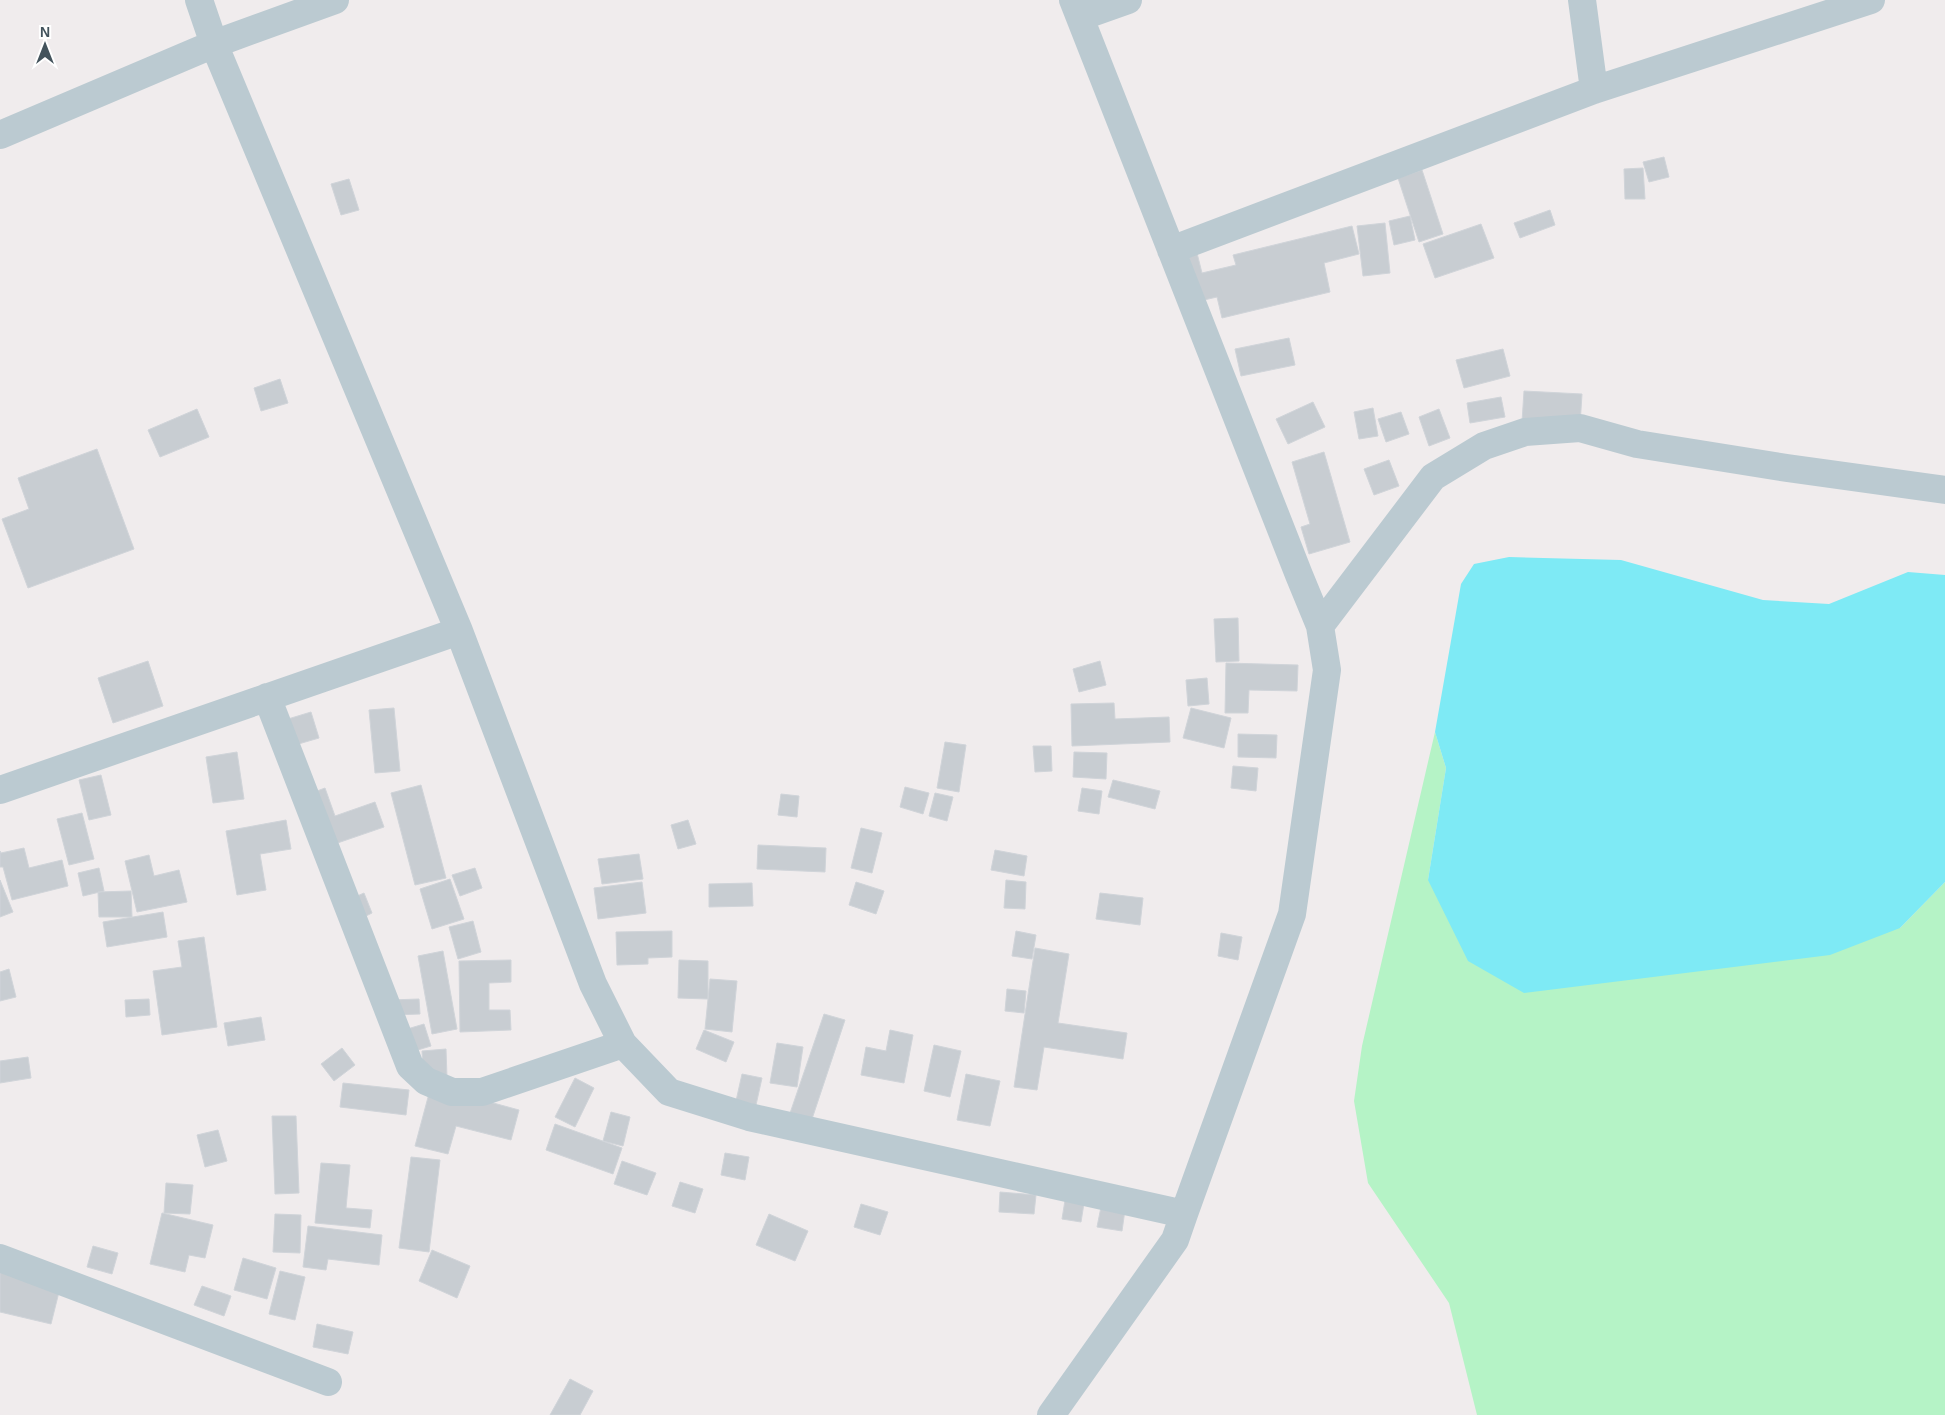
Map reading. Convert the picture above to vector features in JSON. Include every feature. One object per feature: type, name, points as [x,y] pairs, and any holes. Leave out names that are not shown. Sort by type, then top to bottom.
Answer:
[{"type":"street","points":[[199,0],[214,44],[458,631],[593,984],[623,1044],[669,1092],[749,1117],[1184,1214]]},
{"type":"street","points":[[0,135],[214,44],[335,0]]},
{"type":"street","points":[[1051,1415],[1175,1240],[1292,914],[1327,670],[1320,626],[1077,9],[1128,0]]},
{"type":"street","points":[[1582,0],[1594,90]]},
{"type":"street","points":[[1171,250],[1594,90],[1871,0]]},
{"type":"street","points":[[1320,626],[1433,477],[1484,446],[1525,432],[1580,428],[1637,444],[1787,468],[1945,490]]},
{"type":"street","points":[[0,790],[458,631]]},
{"type":"street","points":[[267,697],[410,1066],[426,1081],[452,1092],[482,1092],[623,1044]]},
{"type":"street","points":[[0,1258],[328,1382]]},
{"type":"green space","points":[[1435,732],[1446,768],[1428,880],[1900,928],[1945,882],[1945,1415],[1477,1415],[1449,1303],[1368,1183],[1354,1101],[1362,1046]]},
{"type":"water","points":[[1509,557],[1621,560],[1763,600],[1829,604],[1908,572],[1945,575],[1945,882],[1900,928],[1830,955],[1524,993],[1468,961],[1428,880],[1446,768],[1435,732],[1461,584],[1474,564]]},
{"type":"building","points":[[1664,157],[1669,177],[1649,182],[1643,162]]},
{"type":"building","points":[[1643,168],[1645,199],[1625,199],[1624,169]]},
{"type":"building","points":[[1422,170],[1443,234],[1419,242],[1398,178]]},
{"type":"building","points":[[349,179],[359,210],[341,215],[331,184]]},
{"type":"building","points":[[1550,210],[1555,225],[1520,238],[1514,223]]},
{"type":"building","points":[[1410,216],[1415,240],[1394,245],[1389,221]]},
{"type":"building","points":[[1385,223],[1390,273],[1363,276],[1357,226]]},
{"type":"building","points":[[1481,224],[1494,258],[1435,278],[1423,244]]},
{"type":"building","points":[[1352,226],[1359,254],[1324,263],[1330,292],[1222,318],[1217,297],[1191,303],[1178,253],[1196,249],[1202,273],[1236,265],[1233,255]]},
{"type":"building","points":[[1289,338],[1295,365],[1241,376],[1235,349]]},
{"type":"building","points":[[1503,349],[1510,376],[1464,388],[1456,360]]},
{"type":"building","points":[[280,379],[288,403],[261,411],[254,388]]},
{"type":"building","points":[[1524,391],[1582,394],[1580,425],[1522,422]]},
{"type":"building","points":[[1501,397],[1505,417],[1470,423],[1467,403]]},
{"type":"building","points":[[1313,402],[1325,427],[1288,444],[1276,419]]},
{"type":"building","points":[[1373,408],[1378,436],[1359,439],[1354,412]]},
{"type":"building","points":[[197,409],[209,437],[160,457],[148,430]]},
{"type":"building","points":[[1439,409],[1450,438],[1429,446],[1419,417]]},
{"type":"building","points":[[1401,412],[1409,434],[1386,442],[1378,419]]},
{"type":"building","points":[[97,449],[134,549],[28,588],[2,519],[29,509],[18,478]]},
{"type":"building","points":[[1324,452],[1350,542],[1309,554],[1301,527],[1310,524],[1292,462]]},
{"type":"building","points":[[1389,460],[1399,486],[1374,495],[1364,469]]},
{"type":"building","points":[[1238,618],[1239,661],[1216,662],[1214,619]]},
{"type":"building","points":[[148,661],[163,706],[113,723],[98,678]]},
{"type":"building","points":[[1100,661],[1106,685],[1079,692],[1073,669]]},
{"type":"building","points":[[1226,663],[1298,665],[1297,691],[1249,690],[1248,713],[1225,713]]},
{"type":"building","points":[[1207,678],[1209,704],[1188,706],[1186,680]]},
{"type":"building","points":[[1114,703],[1115,719],[1169,717],[1170,742],[1072,746],[1071,704]]},
{"type":"building","points":[[394,708],[400,771],[375,773],[369,710]]},
{"type":"building","points":[[1191,708],[1231,718],[1224,748],[1183,738]]},
{"type":"building","points":[[311,712],[319,738],[295,745],[288,719]]},
{"type":"building","points":[[1238,734],[1277,735],[1276,758],[1238,757]]},
{"type":"building","points":[[945,742],[966,745],[959,792],[937,788]]},
{"type":"building","points":[[1033,746],[1051,746],[1052,771],[1035,772]]},
{"type":"building","points":[[237,752],[244,799],[213,803],[206,757]]},
{"type":"building","points":[[1074,752],[1107,753],[1106,779],[1073,777]]},
{"type":"building","points":[[1233,766],[1258,768],[1256,791],[1231,788]]},
{"type":"building","points":[[101,775],[111,815],[89,820],[79,780]]},
{"type":"building","points":[[1113,780],[1160,791],[1155,809],[1108,797]]},
{"type":"building","points":[[421,785],[446,878],[415,885],[391,793]]},
{"type":"building","points":[[905,787],[929,793],[923,814],[900,807]]},
{"type":"building","points":[[325,788],[335,816],[375,802],[384,827],[320,849],[301,797]]},
{"type":"building","points":[[1082,788],[1102,791],[1099,814],[1078,811]]},
{"type":"building","points":[[935,793],[953,797],[947,821],[929,816]]},
{"type":"building","points":[[781,794],[799,796],[797,817],[778,815]]},
{"type":"building","points":[[82,813],[94,859],[69,865],[57,819]]},
{"type":"building","points":[[286,820],[291,849],[260,854],[266,890],[237,895],[226,831]]},
{"type":"building","points":[[688,820],[696,844],[678,849],[671,825]]},
{"type":"building","points":[[861,828],[882,833],[872,873],[851,868]]},
{"type":"building","points":[[758,845],[826,848],[825,872],[757,869]]},
{"type":"building","points":[[24,848],[29,868],[62,860],[68,886],[12,900],[3,867],[0,867],[0,851],[1,853]]},
{"type":"building","points":[[995,850],[1027,856],[1024,876],[991,870]]},
{"type":"building","points":[[639,854],[643,879],[602,884],[598,859]]},
{"type":"building","points":[[149,855],[154,876],[179,870],[187,902],[137,912],[125,861]]},
{"type":"building","points":[[99,868],[104,891],[83,896],[78,873]]},
{"type":"building","points":[[475,868],[482,888],[460,896],[452,875]]},
{"type":"building","points":[[450,879],[464,919],[432,929],[420,889]]},
{"type":"building","points":[[0,880],[13,912],[0,917]]},
{"type":"building","points":[[1006,880],[1026,882],[1025,909],[1004,908]]},
{"type":"building","points":[[642,882],[646,913],[598,919],[594,888]]},
{"type":"building","points":[[856,882],[884,891],[876,914],[849,905]]},
{"type":"building","points":[[752,883],[753,906],[709,907],[709,884]]},
{"type":"building","points":[[131,891],[132,917],[99,917],[98,892]]},
{"type":"building","points":[[364,893],[372,913],[348,925],[339,904]]},
{"type":"building","points":[[1100,893],[1143,898],[1140,925],[1096,919]]},
{"type":"building","points":[[163,912],[167,937],[107,947],[103,922]]},
{"type":"building","points":[[473,921],[481,952],[458,959],[449,927]]},
{"type":"building","points":[[672,931],[672,957],[648,958],[648,964],[617,965],[616,932]]},
{"type":"building","points":[[1016,931],[1036,935],[1032,959],[1012,956]]},
{"type":"building","points":[[1221,933],[1242,937],[1238,960],[1218,956]]},
{"type":"building","points":[[204,937],[217,1027],[162,1035],[153,971],[182,967],[178,941]]},
{"type":"building","points":[[1035,948],[1069,954],[1058,1023],[1127,1033],[1123,1059],[1044,1047],[1037,1090],[1014,1087]]},
{"type":"building","points":[[443,951],[457,1029],[432,1034],[418,956]]},
{"type":"building","points":[[511,960],[511,982],[489,983],[489,1010],[510,1010],[511,1030],[460,1032],[459,961]]},
{"type":"building","points":[[679,960],[708,961],[708,999],[678,998]]},
{"type":"building","points":[[9,969],[16,997],[0,1001],[0,972]]},
{"type":"building","points":[[710,979],[737,981],[732,1032],[705,1029]]},
{"type":"building","points":[[1007,989],[1026,991],[1024,1013],[1005,1011]]},
{"type":"building","points":[[149,999],[150,1015],[126,1017],[125,1000]]},
{"type":"building","points":[[419,999],[420,1014],[392,1015],[391,1000]]},
{"type":"building","points":[[824,1014],[845,1020],[810,1125],[788,1119]]},
{"type":"building","points":[[261,1017],[265,1040],[228,1046],[224,1023]]},
{"type":"building","points":[[424,1024],[431,1046],[401,1055],[394,1033]]},
{"type":"building","points":[[704,1030],[734,1042],[726,1062],[696,1049]]},
{"type":"building","points":[[890,1030],[913,1035],[904,1083],[861,1075],[866,1047],[886,1051]]},
{"type":"building","points":[[777,1043],[803,1047],[797,1087],[770,1083]]},
{"type":"building","points":[[934,1045],[961,1051],[950,1097],[924,1091]]},
{"type":"building","points":[[342,1048],[355,1065],[334,1081],[321,1064]]},
{"type":"building","points":[[446,1049],[447,1078],[424,1080],[422,1051]]},
{"type":"building","points":[[28,1057],[31,1078],[0,1083],[0,1061]]},
{"type":"building","points":[[742,1074],[762,1078],[756,1105],[736,1101]]},
{"type":"building","points":[[966,1074],[1000,1081],[990,1126],[957,1120]]},
{"type":"building","points":[[575,1078],[594,1088],[575,1127],[555,1117]]},
{"type":"building","points":[[343,1083],[409,1090],[406,1115],[340,1107]]},
{"type":"building","points":[[431,1086],[519,1110],[511,1140],[456,1126],[448,1154],[415,1146]]},
{"type":"building","points":[[611,1112],[630,1117],[623,1146],[603,1141]]},
{"type":"building","points":[[272,1116],[296,1116],[299,1193],[275,1194]]},
{"type":"building","points":[[555,1124],[622,1148],[613,1174],[546,1150]]},
{"type":"building","points":[[218,1130],[227,1161],[205,1167],[197,1135]]},
{"type":"building","points":[[725,1153],[749,1157],[745,1180],[721,1175]]},
{"type":"building","points":[[411,1157],[440,1160],[429,1252],[399,1248]]},
{"type":"building","points":[[622,1161],[656,1173],[647,1195],[614,1184]]},
{"type":"building","points":[[321,1163],[350,1165],[346,1208],[372,1210],[370,1228],[315,1223]]},
{"type":"building","points":[[680,1182],[703,1189],[695,1213],[672,1206]]},
{"type":"building","points":[[166,1183],[193,1185],[190,1214],[164,1213]]},
{"type":"building","points":[[1000,1192],[1036,1195],[1034,1214],[999,1212]]},
{"type":"building","points":[[1066,1194],[1085,1197],[1081,1222],[1062,1219]]},
{"type":"building","points":[[861,1204],[888,1212],[880,1235],[854,1227]]},
{"type":"building","points":[[1101,1207],[1125,1210],[1122,1231],[1097,1227]]},
{"type":"building","points":[[162,1213],[213,1225],[205,1258],[189,1255],[185,1272],[150,1264]]},
{"type":"building","points":[[275,1214],[301,1215],[300,1253],[273,1252]]},
{"type":"building","points":[[769,1214],[808,1231],[795,1261],[756,1245]]},
{"type":"building","points":[[308,1226],[382,1235],[379,1265],[328,1259],[326,1270],[303,1267]]},
{"type":"building","points":[[93,1246],[118,1253],[112,1274],[87,1267]]},
{"type":"building","points":[[432,1250],[470,1266],[457,1298],[419,1281]]},
{"type":"building","points":[[243,1258],[276,1268],[267,1299],[234,1290]]},
{"type":"building","points":[[0,1266],[62,1280],[51,1324],[0,1312]]},
{"type":"building","points":[[280,1271],[305,1277],[295,1320],[269,1314]]},
{"type":"building","points":[[202,1286],[231,1296],[224,1316],[194,1305]]},
{"type":"building","points":[[317,1324],[353,1332],[348,1354],[313,1347]]},
{"type":"building","points":[[570,1379],[593,1391],[580,1415],[550,1415]]}]
